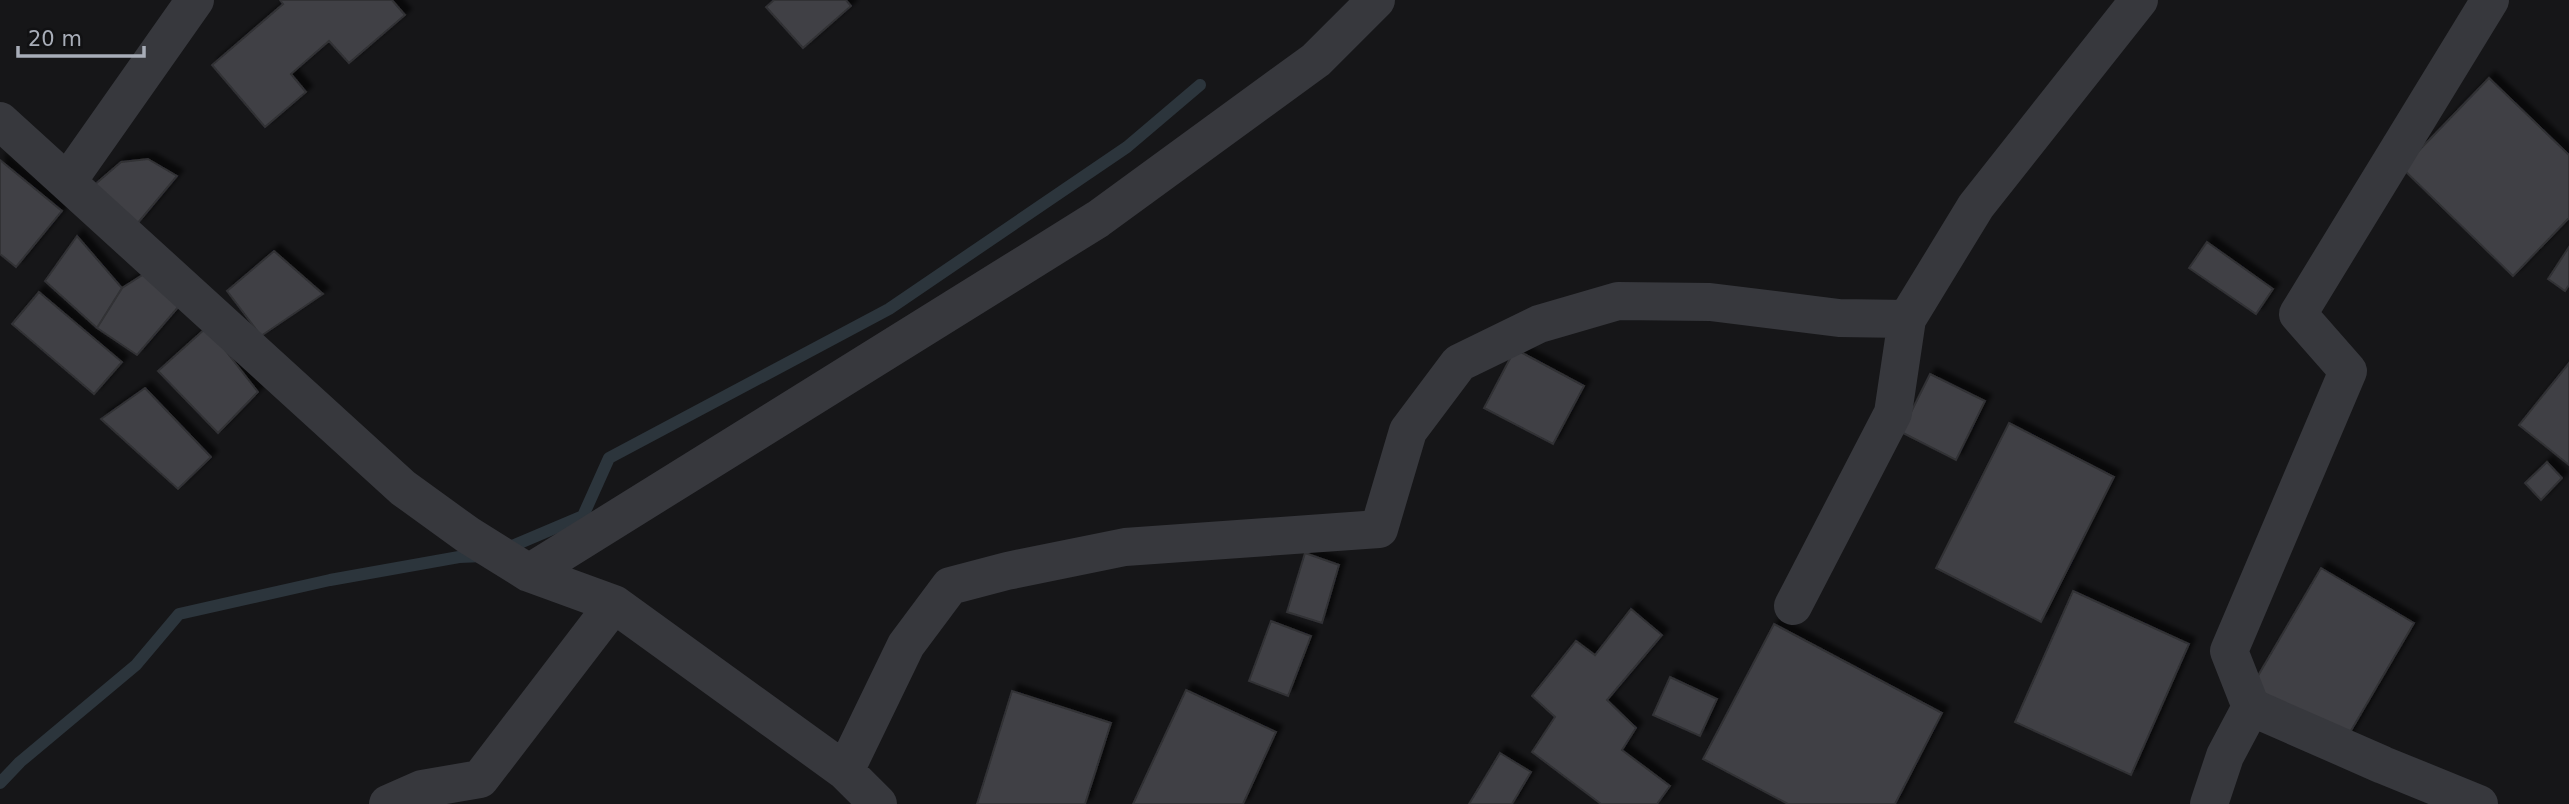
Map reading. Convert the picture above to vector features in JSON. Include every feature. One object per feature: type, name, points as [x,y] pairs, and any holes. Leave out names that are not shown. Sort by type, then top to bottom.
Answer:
[{"type":"street","points":[[67,182],[195,0]]},
{"type":"street","points":[[528,573],[1098,219],[1316,60],[1376,0]]},
{"type":"street","points":[[1793,606],[1893,413],[1907,319],[1976,206],[2139,0]]},
{"type":"street","points":[[2479,804],[2251,707],[2229,651],[2348,371],[2298,314],[2490,0]]},
{"type":"street","points":[[0,121],[403,488],[468,536],[528,573],[614,604],[845,771],[878,804]]},
{"type":"street","points":[[845,771],[906,645],[950,586],[1007,571],[1125,547],[1379,530],[1408,432],[1459,363],[1539,324],[1618,301],[1710,302],[1839,317],[1907,319]]},
{"type":"street","points":[[388,804],[422,789],[480,779],[614,604]]},
{"type":"street","points":[[2209,804],[2225,756],[2251,707]]},
{"type":"building","points":[[280,0],[392,0],[405,15],[349,63],[329,41],[291,74],[306,92],[265,127],[212,65],[283,4]]},
{"type":"building","points":[[774,0],[846,0],[851,6],[803,48],[766,7]]},
{"type":"building","points":[[2489,78],[2569,155],[2569,218],[2513,276],[2402,168]]},
{"type":"building","points":[[148,159],[177,176],[137,224],[93,186],[121,162]]},
{"type":"building","points":[[0,160],[62,211],[16,267],[0,254]]},
{"type":"building","points":[[77,236],[122,288],[97,328],[45,281]]},
{"type":"building","points":[[2207,242],[2273,289],[2256,314],[2189,268]]},
{"type":"building","points":[[2569,247],[2569,285],[2565,291],[2548,279]]},
{"type":"building","points":[[274,251],[323,294],[261,336],[227,291]]},
{"type":"building","points":[[144,274],[180,305],[137,355],[97,328],[122,288]]},
{"type":"building","points":[[39,292],[122,362],[94,394],[12,324]]},
{"type":"building","points":[[207,327],[258,392],[218,433],[158,371]]},
{"type":"building","points":[[1515,349],[1584,386],[1553,444],[1484,408]]},
{"type":"building","points":[[2569,363],[2569,465],[2519,425]]},
{"type":"building","points":[[1930,374],[1985,401],[1956,460],[1901,432]]},
{"type":"building","points":[[145,388],[211,457],[178,489],[101,419]]},
{"type":"building","points":[[2009,423],[2114,477],[2041,622],[1936,568]]},
{"type":"building","points":[[2547,462],[2562,478],[2541,500],[2525,483]]},
{"type":"building","points":[[1305,553],[1339,565],[1322,623],[1287,612]]},
{"type":"building","points":[[2321,568],[2414,623],[2345,741],[2252,686]]},
{"type":"building","points":[[2073,591],[2189,644],[2131,775],[2015,722]]},
{"type":"building","points":[[1631,609],[1662,635],[1607,700],[1636,728],[1622,750],[1670,786],[1657,804],[1601,804],[1532,752],[1555,717],[1532,696],[1576,641],[1595,655]]},
{"type":"building","points":[[1271,621],[1311,636],[1288,696],[1249,681]]},
{"type":"building","points":[[1774,624],[1942,713],[1895,804],[1788,804],[1703,759]]},
{"type":"building","points":[[1670,677],[1717,699],[1700,736],[1653,715]]},
{"type":"building","points":[[1186,690],[1276,732],[1243,804],[1133,804]]},
{"type":"building","points":[[1012,691],[1111,723],[1085,804],[977,804]]},
{"type":"building","points":[[1500,753],[1531,772],[1512,804],[1469,804]]},
{"type":"waterway","points":[[503,550],[583,516],[609,458],[889,309],[1127,147],[1200,85]]},
{"type":"waterway","points":[[0,783],[20,762],[136,665],[179,614],[330,580],[459,557],[483,556]]}]
